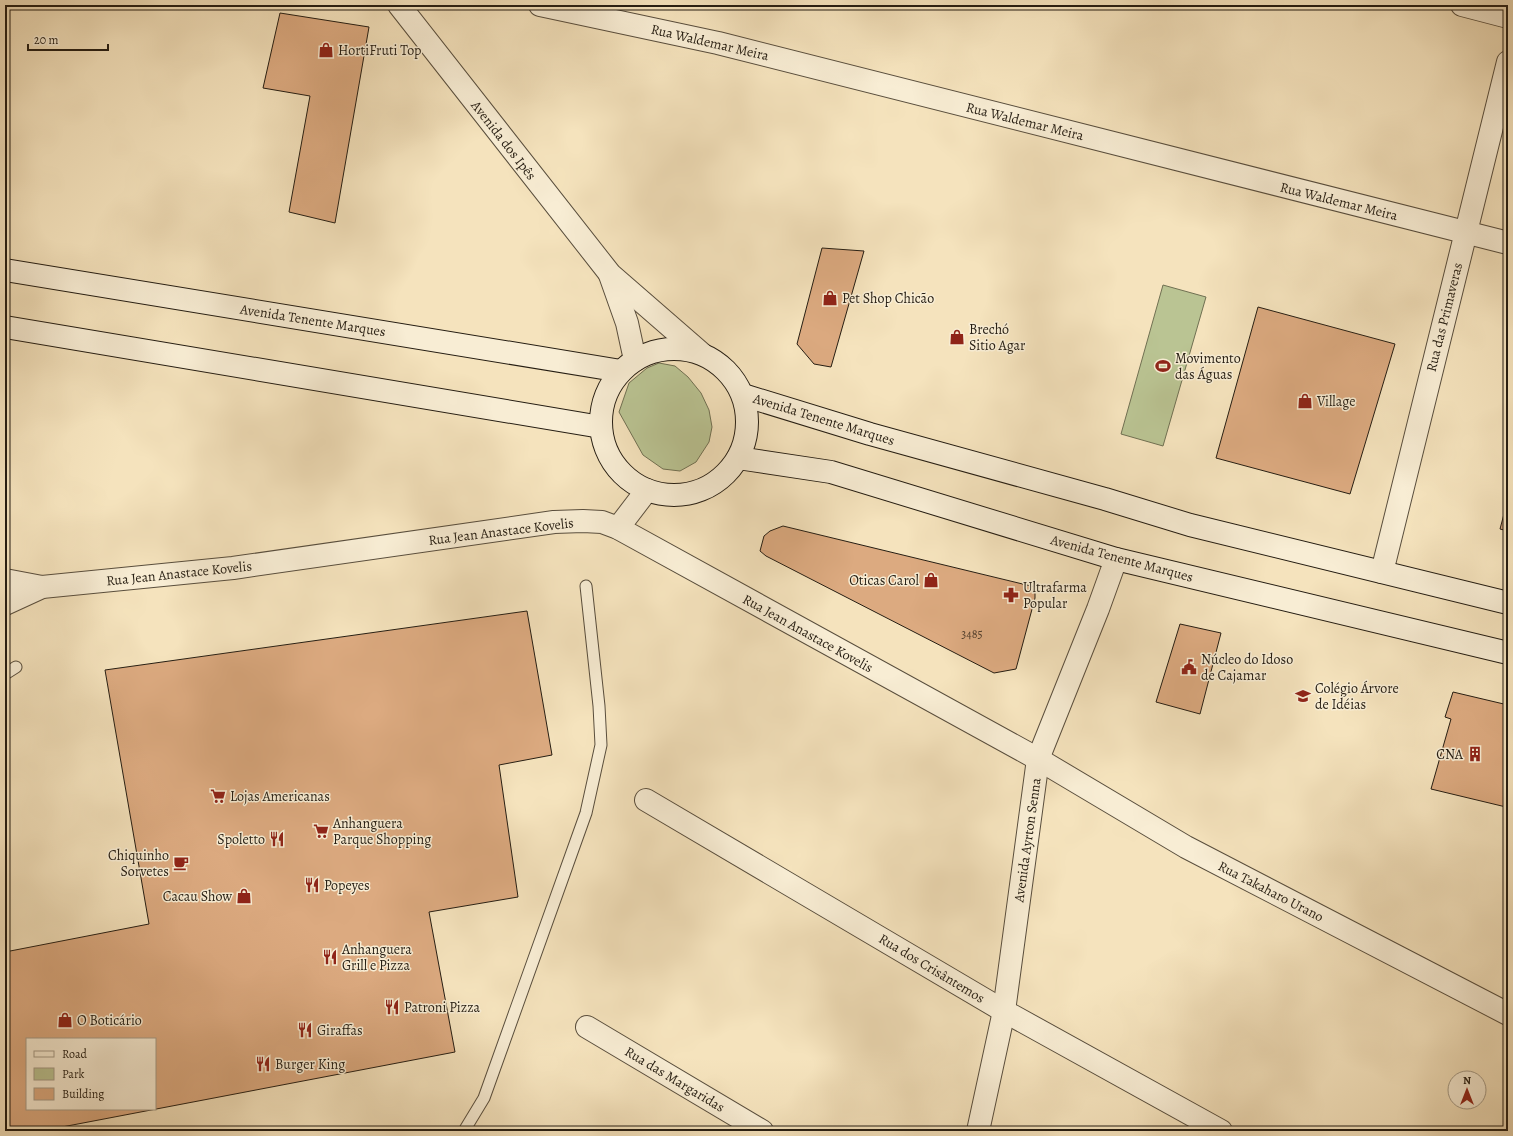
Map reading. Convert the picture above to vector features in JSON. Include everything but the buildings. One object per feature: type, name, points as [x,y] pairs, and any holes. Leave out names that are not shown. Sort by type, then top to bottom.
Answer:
[{"type":"street","name":"Avenida dos Ipês","points":[[399,5],[610,274],[702,354]]},
{"type":"street","name":"Rua Waldemar Meira","points":[[540,5],[718,43],[1508,243]]},
{"type":"street","points":[[1462,5],[1508,17]]},
{"type":"street","name":"Rua das Primaveras","points":[[1382,572],[1508,62]]},
{"type":"street","name":"Avenida Tenente Marques","points":[[5,270],[628,366]]},
{"type":"street","name":"Avenida dos Ipês","points":[[610,274],[627,323],[628,366]]},
{"type":"street","points":[[5,327],[601,427]]},
{"type":"street","name":"Avenida Tenente Marques","points":[[668,349],[685,350],[702,354],[715,361],[726,370],[736,382],[743,395],[747,416],[746,438],[738,458],[725,474],[708,486],[695,491],[668,495],[647,490],[629,480],[615,465],[605,447],[601,427],[602,407],[609,388],[628,366],[651,353],[668,349]]},
{"type":"street","name":"Avenida Tenente Marques","points":[[743,395],[870,434],[1105,499],[1190,525],[1508,603]]},
{"type":"street","name":"Avenida Tenente Marques","points":[[738,458],[831,472],[1116,559],[1507,652]]},
{"type":"street","points":[[618,528],[647,490]]},
{"type":"street","name":"Rua Jean Anastace Kovelis","points":[[5,604],[42,588],[233,568],[554,522],[602,522],[618,528],[1038,759]]},
{"type":"street","name":"Avenida Ayrton Senna","points":[[978,1131],[1004,1011],[1038,759],[1116,559]]},
{"type":"street","points":[[5,580],[42,588]]},
{"type":"street","name":"Rua Takaharo Urano","points":[[1038,759],[1186,847],[1508,1014]]},
{"type":"street","name":"Rua dos Crisântemos","points":[[646,800],[1004,1011],[1221,1131]]},
{"type":"street","name":"Rua das Margaridas","points":[[587,1027],[762,1131]]},
{"type":"lane","points":[[464,1131],[484,1098],[518,1004],[588,805],[602,745],[586,586]]},
{"type":"lane","points":[[5,674],[16,667]]},
{"type":"green space","name":"Movimento das Águas","points":[[1163,285],[1206,297],[1163,446],[1121,434]]},
{"type":"green space","points":[[659,363],[675,366],[688,377],[701,393],[709,410],[712,427],[709,442],[696,462],[680,471],[663,469],[643,455],[619,412],[629,383],[647,368]]},
{"type":"place","name":"HortiFruti Top","points":[[326,50]]},
{"type":"place","name":"Pet Shop Chicão","points":[[830,298]]},
{"type":"place","name":"Brechó Sitio Agar","points":[[957,337]]},
{"type":"place","name":"Movimento das Águas","points":[[1163,366]]},
{"type":"place","name":"Village","points":[[1305,401]]},
{"type":"place","name":"Oticas Carol","points":[[931,580]]},
{"type":"place","name":"Ultrafarma Popular","points":[[1011,595]]},
{"type":"place","name":"Núcleo do Idoso de Cajamar","points":[[1189,667]]},
{"type":"place","name":"Colégio Árvore de Idéias","points":[[1303,696]]},
{"type":"place","name":"CNA","points":[[1475,754]]},
{"type":"place","name":"Lojas Americanas","points":[[218,796]]},
{"type":"place","name":"Anhanguera Parque Shopping","points":[[321,831]]},
{"type":"place","name":"Spoletto","points":[[277,839]]},
{"type":"place","name":"Chiquinho Sorvetes","points":[[181,863]]},
{"type":"place","name":"Popeyes","points":[[312,885]]},
{"type":"place","name":"Cacau Show","points":[[244,896]]},
{"type":"place","name":"Anhanguera Grill e Pizza","points":[[330,957]]},
{"type":"place","name":"Patroni Pizza","points":[[392,1007]]},
{"type":"place","name":"O Boticário","points":[[65,1020]]},
{"type":"place","name":"Giraffas","points":[[305,1030]]},
{"type":"place","name":"Burger King","points":[[263,1064]]}]
